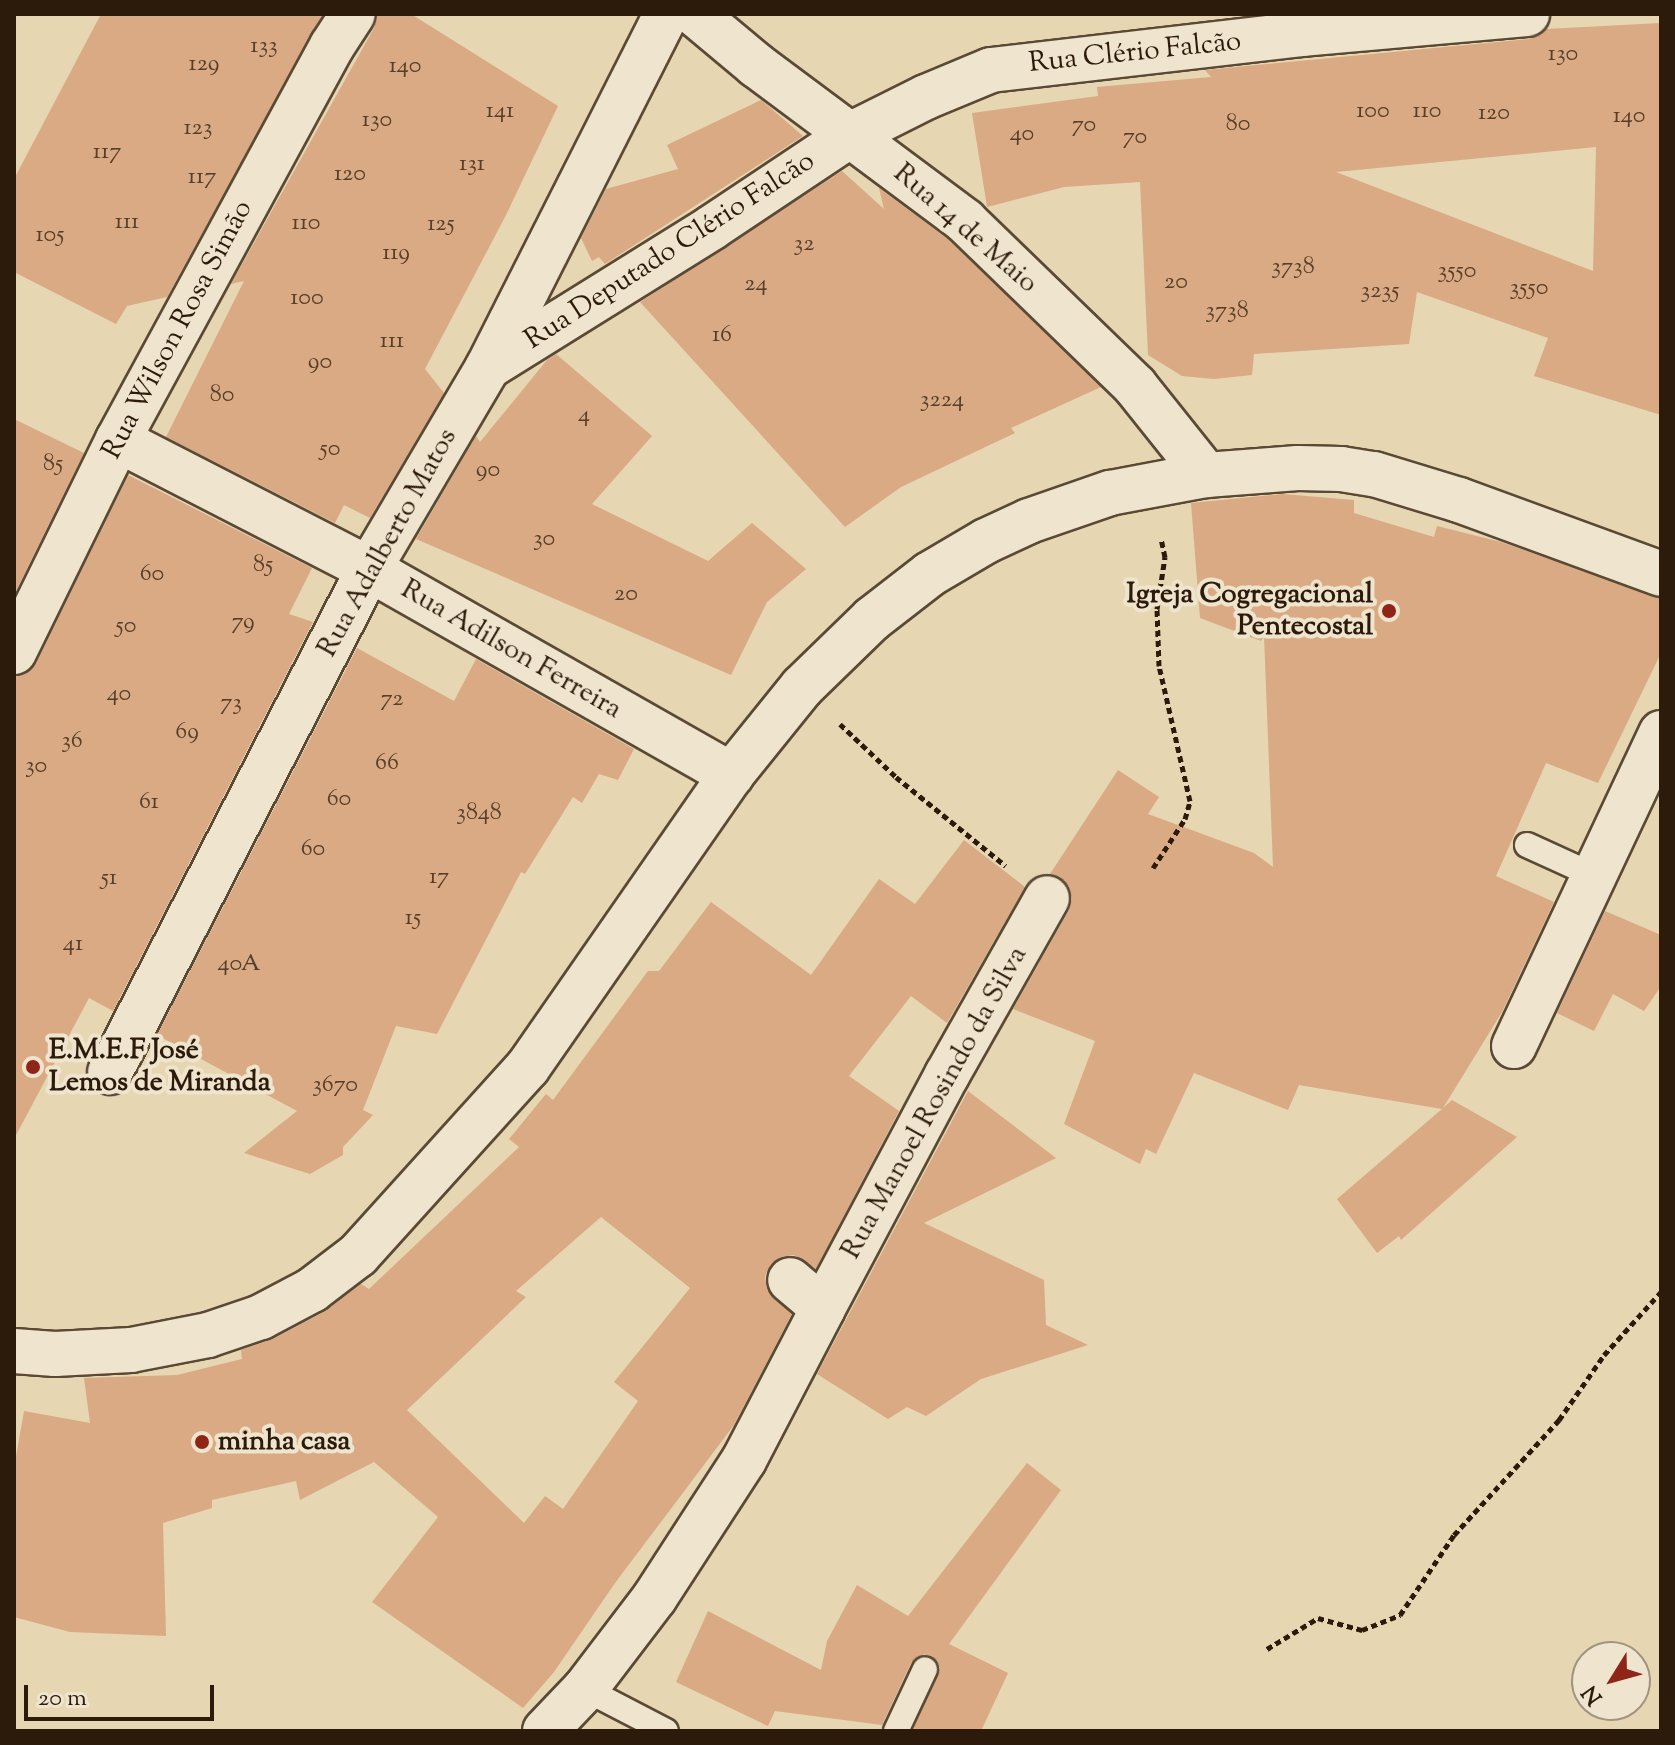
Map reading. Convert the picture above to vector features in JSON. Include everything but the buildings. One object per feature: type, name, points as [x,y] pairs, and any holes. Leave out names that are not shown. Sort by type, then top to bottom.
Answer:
[{"type":"street","name":"Rua Wilson Rosa Simão","points":[[14,652],[118,440],[353,14]]},
{"type":"street","name":"Rua Adalberto Matos","points":[[110,1072],[369,569],[488,367],[666,14]]},
{"type":"street","name":"Rua 14 de Maio","points":[[695,14],[756,65],[965,221],[1135,386],[1206,475]]},
{"type":"street","name":"Rua Clério Falcão","points":[[852,134],[926,97],[991,70],[1287,36],[1527,14]]},
{"type":"street","name":"Rua Deputado Clério Falcão","points":[[488,367],[711,228],[852,134]]},
{"type":"street","name":"Rua Adilson Ferreira","points":[[118,440],[369,569],[731,775]]},
{"type":"street","points":[[14,1351],[55,1354],[131,1350],[208,1335],[261,1317],[312,1290],[358,1255],[528,1067],[731,775],[802,687],[872,619],[930,574],[986,541],[1029,521],[1110,493],[1206,475],[1298,468],[1374,474],[1459,500],[1661,574]]},
{"type":"street","points":[[1514,1046],[1661,733]]},
{"type":"street","name":"Rua Manoel Rosindo da Silva","points":[[545,1731],[585,1689],[655,1597],[744,1460],[947,1075],[1047,898]]},
{"type":"street","points":[[790,1280],[823,1308]]},
{"type":"lane","points":[[1527,845],[1595,876]]},
{"type":"lane","points":[[896,1731],[925,1669]]},
{"type":"lane","points":[[585,1689],[666,1731]]},
{"type":"path","points":[[1151,486],[1165,557],[1157,609],[1159,666],[1190,801],[1185,819],[1153,868]]},
{"type":"path","points":[[802,687],[896,777],[1047,898]]},
{"type":"path","points":[[1267,1649],[1318,1618],[1362,1630],[1400,1615],[1454,1535],[1559,1420],[1604,1355],[1661,1292]]},
{"type":"place","name":"Igreja Cogregacional Pentecostal","points":[[1389,611]]},
{"type":"place","name":"E.M.E.F José Lemos de Miranda","points":[[33,1067]]},
{"type":"place","name":"minha casa","points":[[202,1442]]}]
